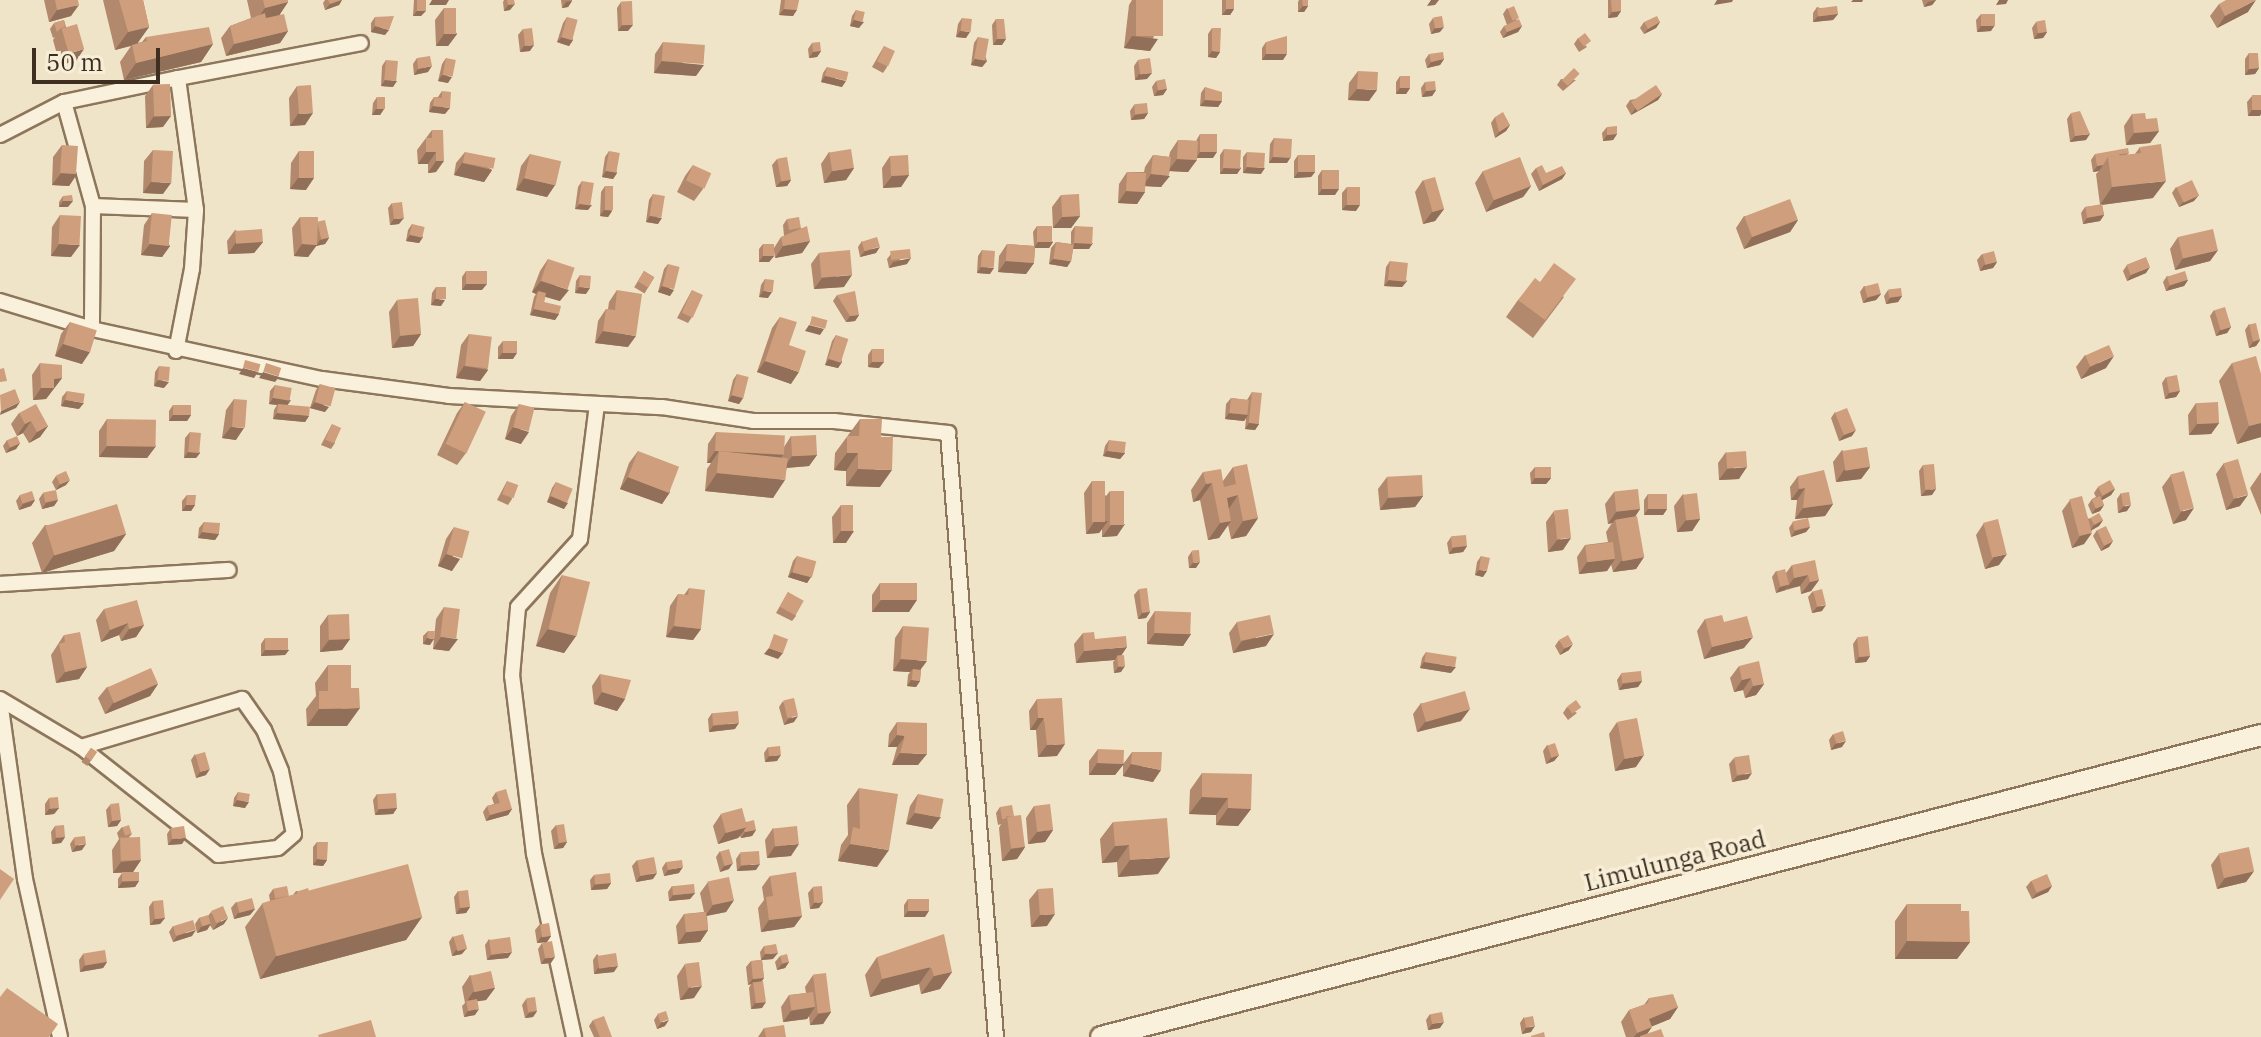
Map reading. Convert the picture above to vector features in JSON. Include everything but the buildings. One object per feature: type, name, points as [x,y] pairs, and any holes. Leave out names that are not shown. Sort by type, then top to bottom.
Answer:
[{"type":"main road","name":"Limulunga Road","points":[[1101,1037],[2261,735]]},
{"type":"street","points":[[0,135],[64,102],[361,43]]},
{"type":"street","points":[[176,351],[189,296],[196,210],[178,78]]},
{"type":"street","points":[[64,102],[93,206],[92,329]]},
{"type":"street","points":[[93,206],[196,210]]},
{"type":"street","points":[[0,301],[176,351],[449,396],[597,404],[948,433],[996,1037]]},
{"type":"street","points":[[574,1037],[534,854],[512,676],[518,607],[580,539],[597,404]]},
{"type":"street","points":[[0,584],[229,570]]},
{"type":"street","points":[[0,700],[81,747],[218,855],[234,857],[278,848],[294,834],[281,771],[264,730],[242,699],[81,747]]},
{"type":"street","points":[[0,700],[25,879],[60,1037]]}]
